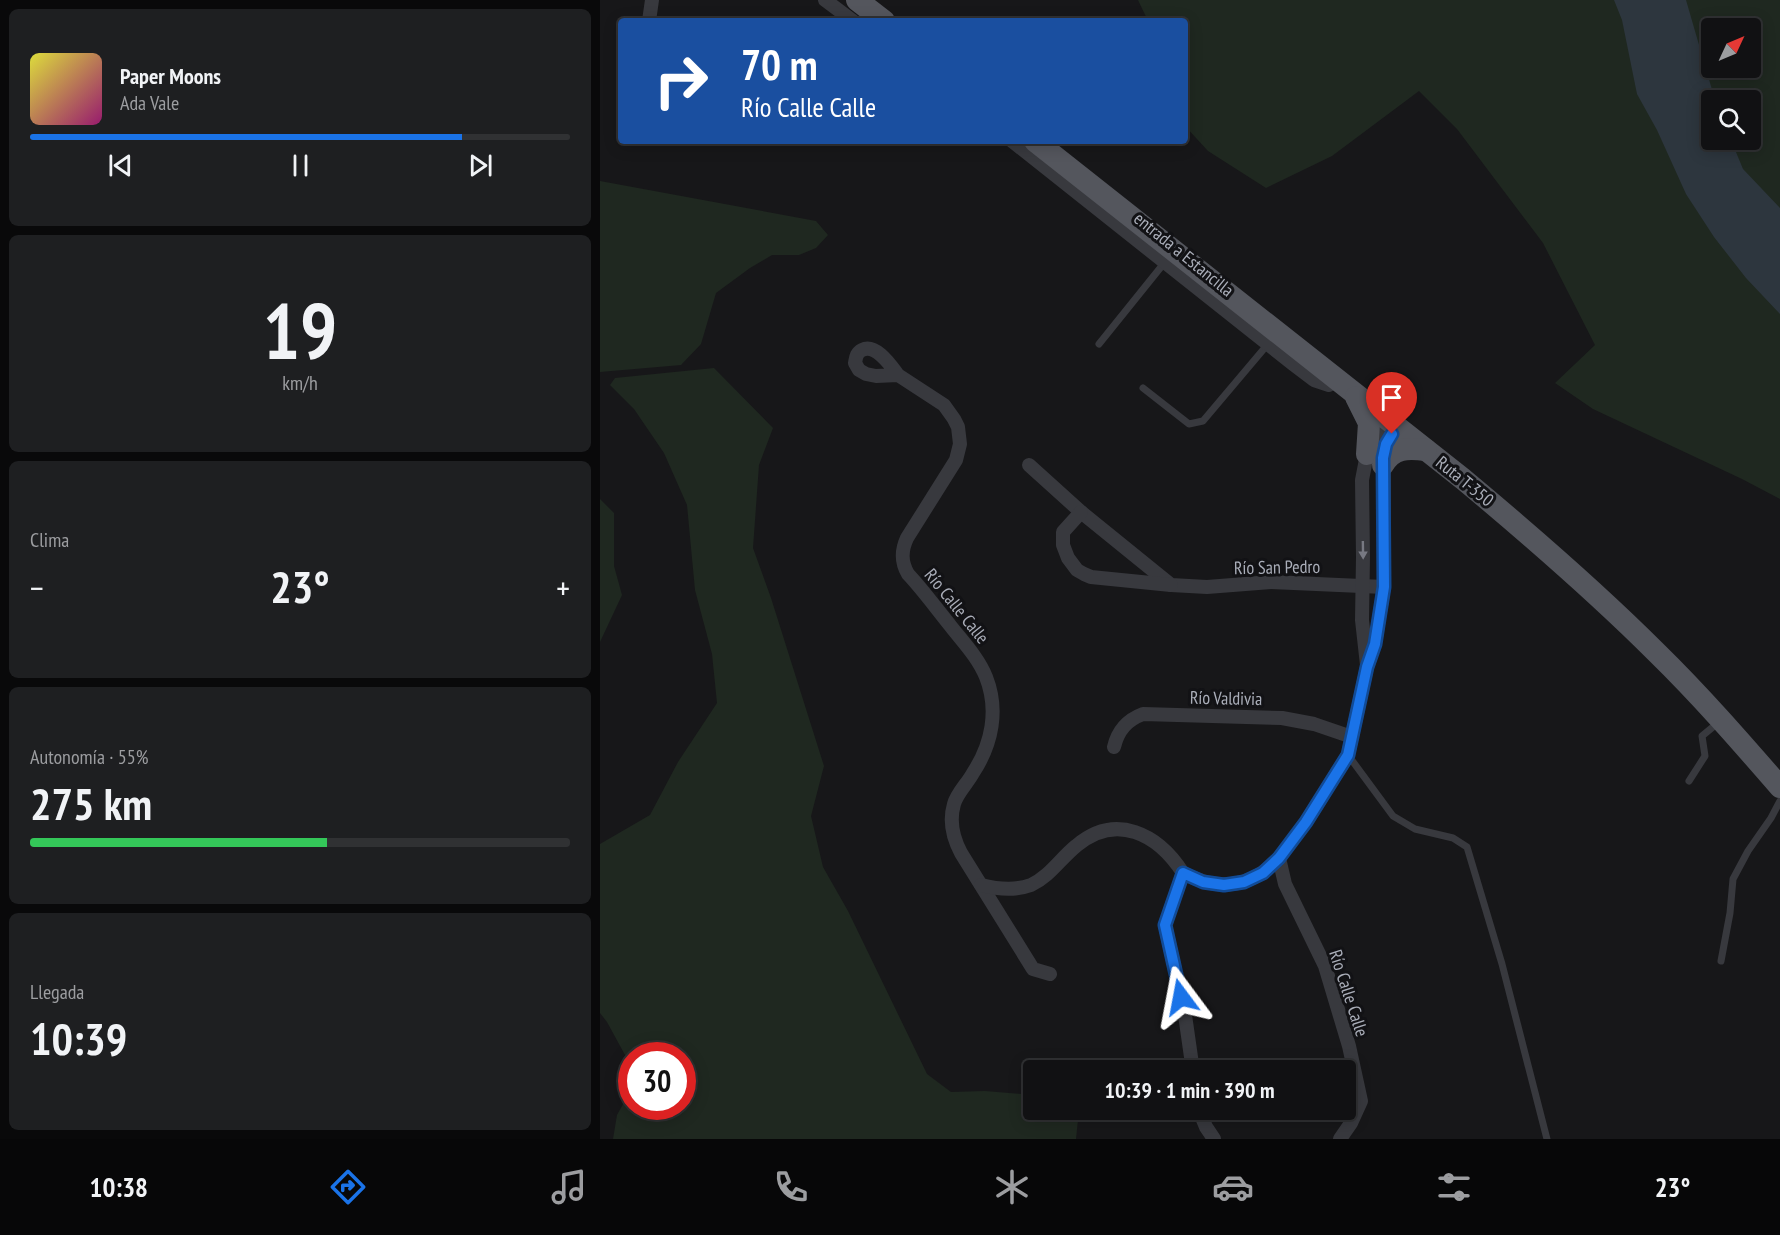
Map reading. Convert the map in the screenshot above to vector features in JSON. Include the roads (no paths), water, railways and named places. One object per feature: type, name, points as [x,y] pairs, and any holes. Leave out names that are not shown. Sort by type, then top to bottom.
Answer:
[{"type":"main road","points":[[857,0],[880,18]]},
{"type":"main road","name":"Ruta T-350","points":[[1039,144],[1507,515],[1657,653],[1721,720],[1780,787]]},
{"type":"main road","points":[[1346,386],[1369,423],[1375,459],[1387,459],[1397,451],[1410,448],[1426,450]]},
{"type":"street","points":[[649,18],[652,0]]},
{"type":"street","points":[[825,0],[849,18]]},
{"type":"street","name":"entrada a Estancilla","points":[[1016,144],[1314,380],[1329,385],[1346,386]]},
{"type":"street","name":"Río Calle Calle","points":[[898,375],[944,405],[954,419],[959,435],[956,460],[907,538],[902,555],[903,562],[908,574],[975,657],[986,677],[993,711],[990,736],[976,769],[957,796],[952,825],[957,844],[1033,969],[1050,974]]},
{"type":"street","points":[[1375,459],[1383,458],[1386,444],[1392,434],[1392,423]]},
{"type":"street","points":[[1367,667],[1362,620],[1362,480],[1392,423]]},
{"type":"street","points":[[981,885],[1001,888],[1029,886],[1049,873],[1082,841],[1099,833],[1125,828],[1152,840],[1170,855],[1183,873],[1213,884],[1244,882],[1263,873],[1279,858],[1306,822],[1348,755],[1367,667],[1375,644],[1384,587],[1375,459]]},
{"type":"street","points":[[1029,465],[1081,512],[1171,585]]},
{"type":"street","name":"Río San Pedro","points":[[1081,512],[1063,532],[1062,539],[1065,552],[1077,570],[1091,577],[1207,587],[1271,582],[1384,587]]},
{"type":"street","name":"Río Valdivia","points":[[1114,747],[1123,727],[1135,717],[1143,714],[1282,718],[1314,724],[1352,737]]},
{"type":"street","name":"Río Calle Calle","points":[[1279,858],[1285,884],[1324,966],[1349,1046],[1360,1101],[1351,1123],[1340,1139]]},
{"type":"street","points":[[1183,873],[1165,925],[1185,1015],[1191,1060]]},
{"type":"street","points":[[1203,1120],[1214,1139]]},
{"type":"lane","points":[[1099,344],[1165,262]]},
{"type":"lane","points":[[1143,388],[1189,424],[1203,421],[1268,344]]},
{"type":"lane","points":[[1689,781],[1705,756],[1702,736],[1721,720]]},
{"type":"lane","points":[[1348,755],[1393,816],[1415,829],[1453,838],[1467,847],[1502,964],[1547,1139]]},
{"type":"lane","points":[[1721,961],[1730,913],[1733,879],[1780,801]]}]
